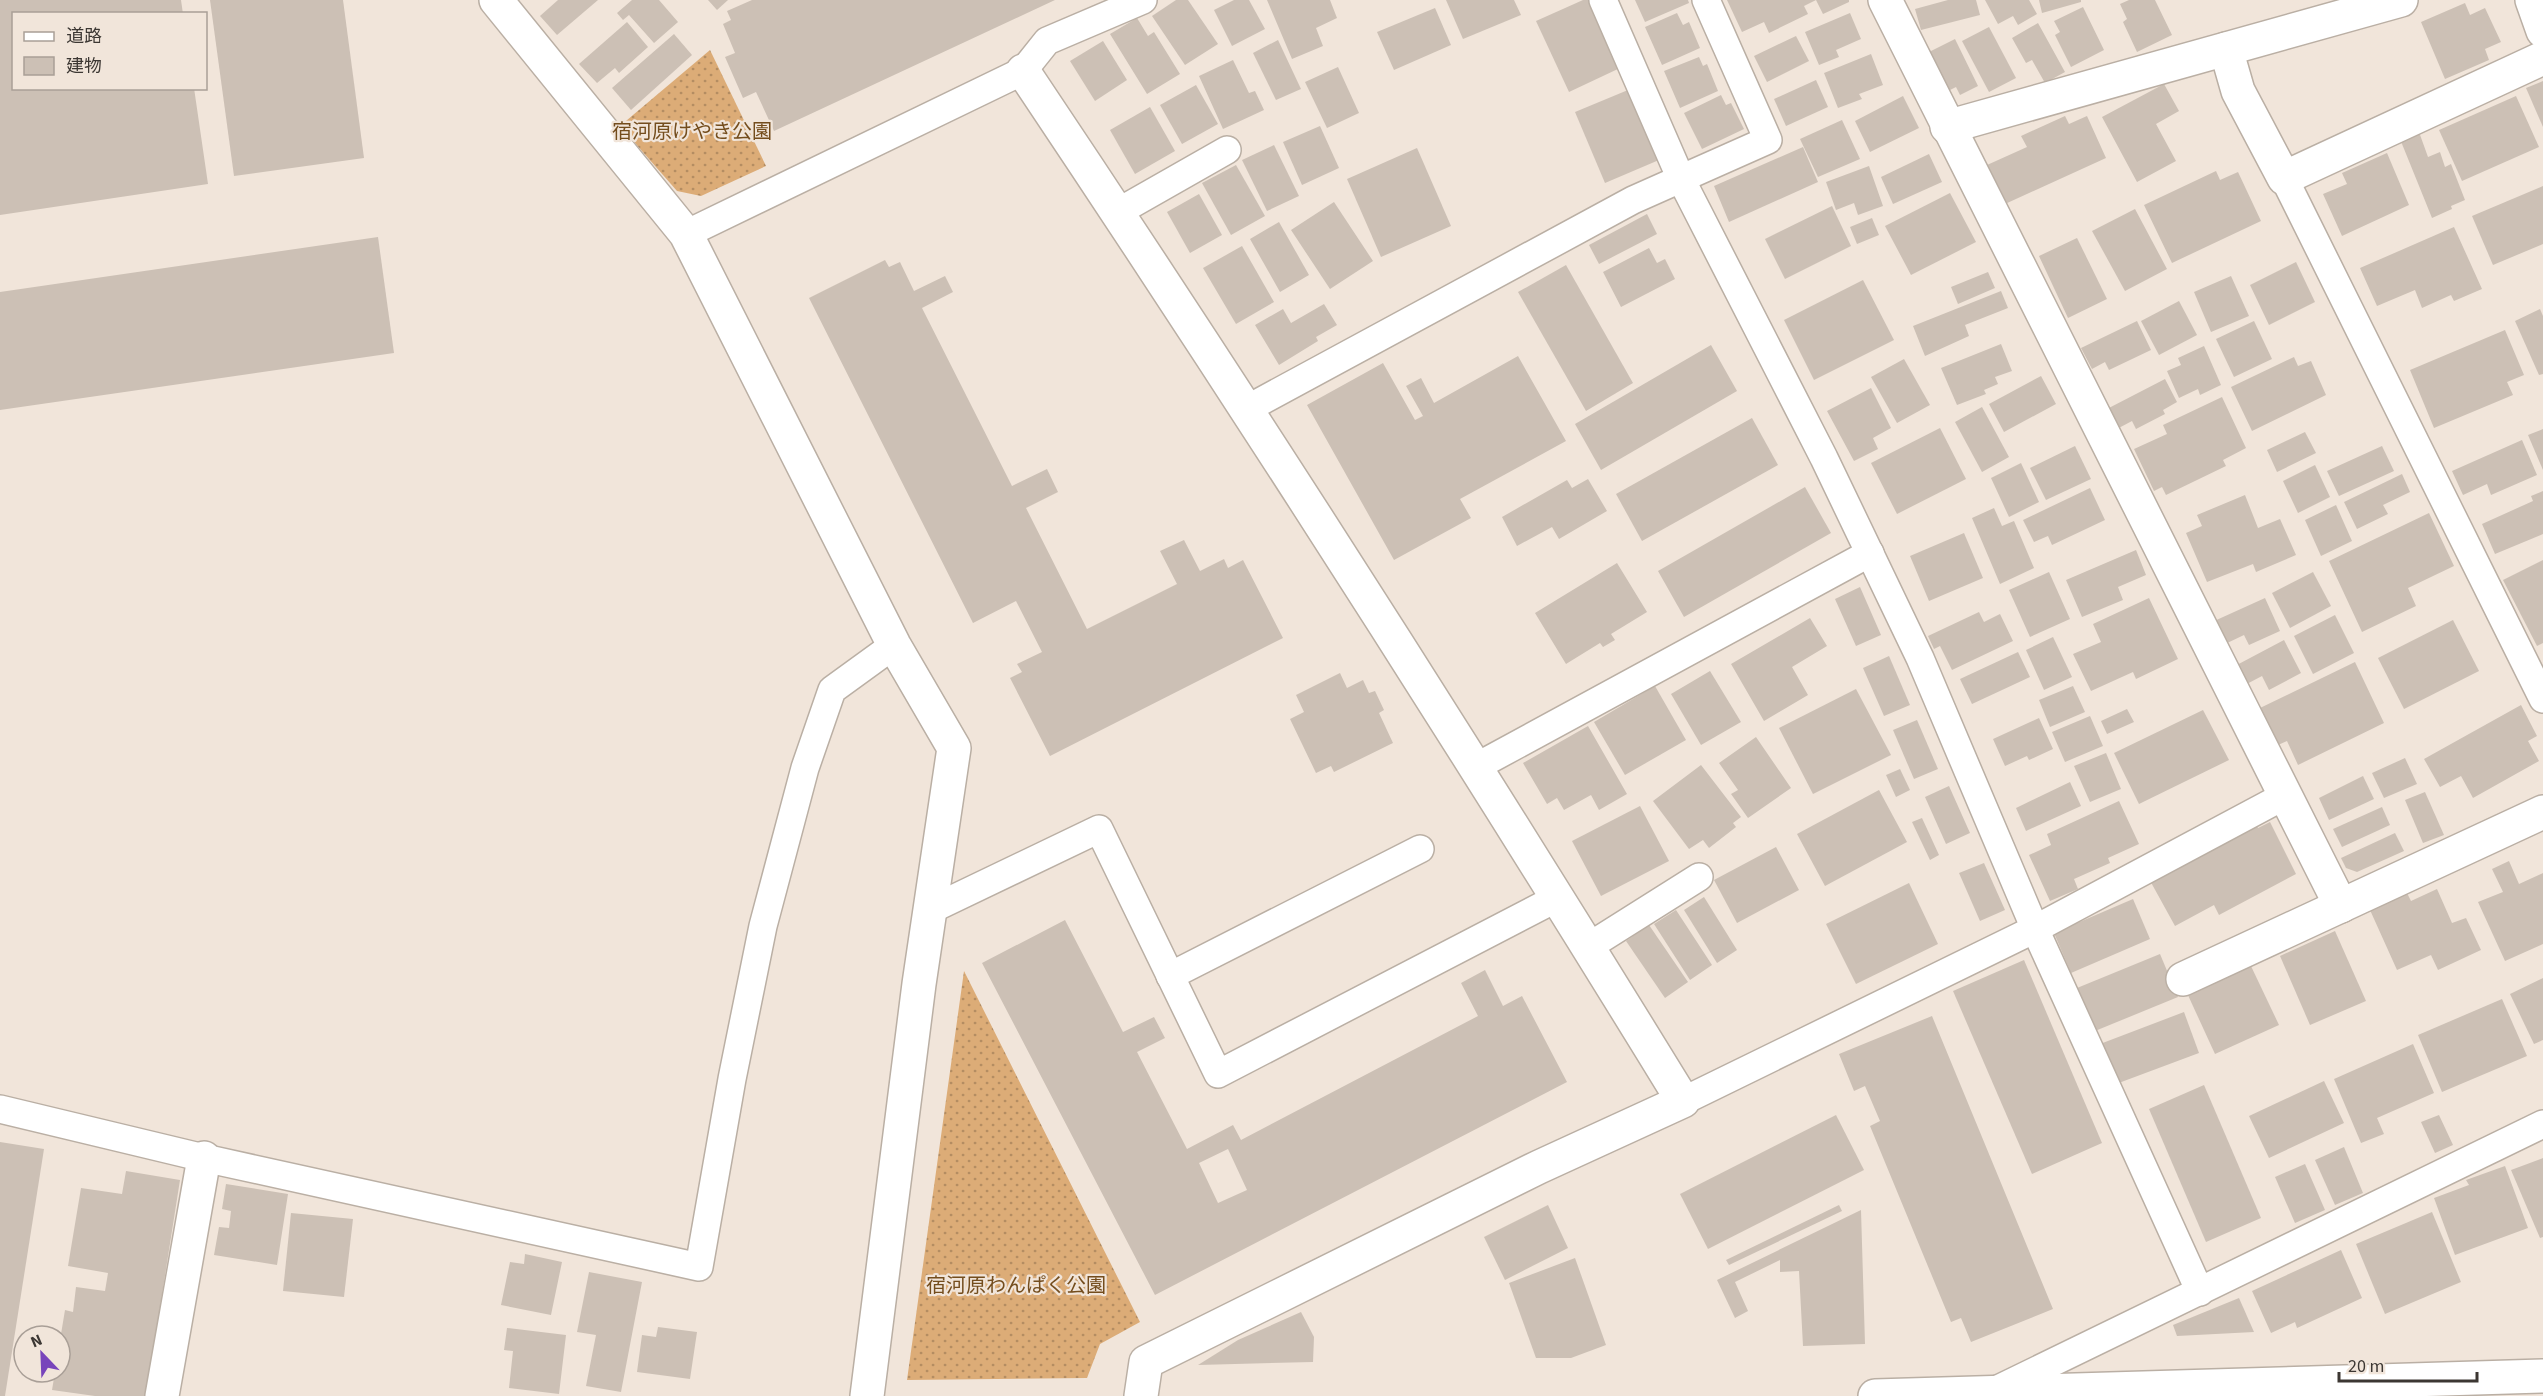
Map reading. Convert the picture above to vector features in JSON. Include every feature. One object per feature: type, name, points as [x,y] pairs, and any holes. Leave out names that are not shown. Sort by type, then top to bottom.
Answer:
[{"type":"street","points":[[496,0],[686,234],[894,645],[954,748],[930,910],[867,1396]]},
{"type":"street","points":[[1885,0],[2341,906]]},
{"type":"street","points":[[1947,127],[2401,0]]},
{"type":"street","points":[[2532,0],[2543,31]]},
{"type":"street","points":[[2226,49],[2238,91],[2284,178],[2543,58]]},
{"type":"street","points":[[1023,71],[1118,212],[1245,410],[1588,946],[1683,1101],[1539,1167],[1146,1362],[1141,1396]]},
{"type":"street","points":[[2183,979],[2543,813]]},
{"type":"street","points":[[162,1396],[204,1158]]},
{"type":"street","points":[[1875,1396],[2510,1387],[2543,1376]]},
{"type":"lane","points":[[686,234],[1023,71],[1047,41],[1143,0]]},
{"type":"lane","points":[[1603,0],[1681,179],[1870,553],[1920,658],[2035,929],[2200,1292]]},
{"type":"lane","points":[[1245,410],[1633,200],[1768,140],[1706,0]]},
{"type":"lane","points":[[1118,212],[1227,150]]},
{"type":"lane","points":[[2284,178],[2543,699]]},
{"type":"lane","points":[[1474,768],[1870,553]]},
{"type":"lane","points":[[0,1109],[204,1158],[699,1267],[732,1079],[763,926],[805,768],[832,690],[894,645]]},
{"type":"lane","points":[[1683,1101],[2035,929],[2286,795]]},
{"type":"lane","points":[[930,910],[1099,829],[1218,1074],[1557,898]]},
{"type":"lane","points":[[1170,976],[1420,849]]},
{"type":"lane","points":[[1588,946],[1699,877]]},
{"type":"lane","points":[[1987,1394],[2543,1124]]},
{"type":"green space","name":"宿河原けやき公園","points":[[710,50],[766,166],[701,196],[677,191],[620,126]]},
{"type":"green space","name":"宿河原わんぱく公園","points":[[964,971],[1140,1322],[1100,1344],[1087,1378],[907,1380]]},
{"type":"building","points":[[0,0],[181,0],[183,12],[12,12],[12,90],[194,90],[208,184],[0,215]]},
{"type":"building","points":[[210,0],[343,0],[364,158],[234,176]]},
{"type":"building","points":[[558,0],[598,0],[557,35],[540,16]]},
{"type":"building","points":[[632,0],[659,0],[678,22],[654,43],[629,15],[623,20],[617,13]]},
{"type":"building","points":[[708,0],[728,0],[717,10]]},
{"type":"building","points":[[752,0],[1055,0],[774,131],[756,92],[743,98],[725,57],[735,53],[723,24],[731,20],[727,11]]},
{"type":"building","points":[[1176,0],[1188,0],[1218,44],[1185,65],[1152,16]]},
{"type":"building","points":[[1234,0],[1249,0],[1265,29],[1232,46],[1214,10]]},
{"type":"building","points":[[1267,0],[1330,0],[1337,18],[1316,28],[1323,46],[1292,59]]},
{"type":"building","points":[[1446,0],[1514,0],[1521,15],[1463,39]]},
{"type":"building","points":[[1583,0],[1589,0],[1620,68],[1569,92],[1536,21]]},
{"type":"building","points":[[1635,0],[1688,0],[1689,3],[1645,22]]},
{"type":"building","points":[[1727,0],[1816,0],[1804,6],[1808,14],[1769,33],[1764,22],[1742,32]]},
{"type":"building","points":[[1816,0],[1849,0],[1849,2],[1823,14]]},
{"type":"building","points":[[1948,0],[1976,0],[1980,15],[1921,30],[1915,9]]},
{"type":"building","points":[[1985,0],[2029,0],[2037,14],[2018,25],[2013,16],[1998,24]]},
{"type":"building","points":[[2039,0],[2081,0],[2081,2],[2042,13]]},
{"type":"building","points":[[2129,0],[2155,0],[2172,35],[2137,52],[2123,22],[2127,19],[2120,4]]},
{"type":"building","points":[[2465,3],[2470,15],[2485,8],[2501,42],[2485,49],[2489,60],[2445,79],[2421,22]]},
{"type":"building","points":[[2083,7],[2104,50],[2071,67],[2055,35],[2060,32],[2054,21]]},
{"type":"building","points":[[1435,8],[1451,45],[1394,70],[1377,32]]},
{"type":"building","points":[[1677,13],[1683,25],[1689,22],[1700,48],[1662,65],[1645,27]]},
{"type":"building","points":[[1850,13],[1861,39],[1836,50],[1839,57],[1819,65],[1805,32]]},
{"type":"building","points":[[1137,18],[1148,36],[1154,32],[1180,74],[1147,94],[1110,34]]},
{"type":"building","points":[[627,22],[648,47],[619,73],[615,68],[597,83],[579,64]]},
{"type":"building","points":[[2038,23],[2065,72],[2045,83],[2032,60],[2026,63],[2012,38]]},
{"type":"building","points":[[1989,27],[2016,78],[1989,92],[1962,41]]},
{"type":"building","points":[[674,34],[692,55],[631,110],[612,88]]},
{"type":"building","points":[[1796,36],[1809,61],[1767,82],[1754,56]]},
{"type":"building","points":[[1955,39],[1978,86],[1960,95],[1956,87],[1948,91],[1929,52]]},
{"type":"building","points":[[1278,40],[1301,89],[1276,100],[1253,53]]},
{"type":"building","points":[[1103,41],[1127,80],[1095,101],[1070,61]]},
{"type":"building","points":[[1871,54],[1883,85],[1859,94],[1862,99],[1838,108],[1824,73]]},
{"type":"building","points":[[1699,57],[1703,66],[1707,64],[1718,91],[1680,108],[1664,71]]},
{"type":"building","points":[[1233,60],[1249,93],[1255,91],[1264,110],[1223,129],[1199,76]]},
{"type":"building","points":[[1338,67],[1359,113],[1327,128],[1305,82]]},
{"type":"building","points":[[1816,80],[1828,107],[1786,126],[1774,99]]},
{"type":"building","points":[[2543,81],[2543,127],[2526,88]]},
{"type":"building","points":[[2164,84],[2179,111],[2156,124],[2176,161],[2137,182],[2102,117]]},
{"type":"building","points":[[1196,85],[1218,124],[1182,144],[1160,105]]},
{"type":"building","points":[[1628,90],[1659,160],[1605,183],[1575,112]]},
{"type":"building","points":[[1721,95],[1726,105],[1731,103],[1744,129],[1702,149],[1684,113]]},
{"type":"building","points":[[1903,96],[1919,128],[1870,152],[1855,121]]},
{"type":"building","points":[[2516,96],[2539,147],[2462,181],[2439,130]]},
{"type":"building","points":[[1150,107],[1175,151],[1135,174],[1110,130]]},
{"type":"building","points":[[2065,116],[2069,124],[2087,116],[2106,158],[2005,204],[1987,165],[2027,147],[2021,136]]},
{"type":"building","points":[[1842,120],[1860,159],[1818,177],[1800,139]]},
{"type":"building","points":[[1320,126],[1339,168],[1302,185],[1283,142]]},
{"type":"building","points":[[2419,132],[2428,157],[2440,152],[2445,167],[2451,164],[2465,200],[2432,218],[2400,139]]},
{"type":"building","points":[[1274,145],[1299,196],[1267,211],[1242,160]]},
{"type":"building","points":[[1803,147],[1818,182],[1729,222],[1714,186]]},
{"type":"building","points":[[1417,148],[1451,226],[1381,257],[1347,179]]},
{"type":"building","points":[[2387,153],[2409,205],[2342,236],[2323,194],[2347,184],[2342,173]]},
{"type":"building","points":[[1929,154],[1942,182],[1893,204],[1881,177]]},
{"type":"building","points":[[1236,165],[1265,216],[1231,235],[1202,183]]},
{"type":"building","points":[[1869,166],[1883,206],[1858,215],[1854,203],[1836,210],[1826,182]]},
{"type":"building","points":[[2216,171],[2220,180],[2238,172],[2261,221],[2172,263],[2144,205]]},
{"type":"building","points":[[2543,186],[2543,244],[2493,265],[2472,216]]},
{"type":"building","points":[[1950,193],[1976,242],[1911,275],[1885,226]]},
{"type":"building","points":[[1199,194],[1222,235],[1190,253],[1167,212]]},
{"type":"building","points":[[1334,202],[1373,261],[1330,289],[1291,230]]},
{"type":"building","points":[[1832,206],[1851,246],[1785,279],[1765,239]]},
{"type":"building","points":[[2135,209],[2167,269],[2125,291],[2092,231]]},
{"type":"building","points":[[1647,214],[1657,234],[1599,264],[1589,245]]},
{"type":"building","points":[[1872,218],[1879,235],[1857,244],[1850,227]]},
{"type":"building","points":[[1279,222],[1309,275],[1280,292],[1250,239]]},
{"type":"building","points":[[2454,227],[2482,289],[2454,301],[2451,295],[2422,308],[2415,290],[2377,306],[2360,268]]},
{"type":"building","points":[[378,237],[394,353],[0,410],[0,292]]},
{"type":"building","points":[[2077,238],[2107,299],[2068,318],[2039,256]]},
{"type":"building","points":[[1242,246],[1274,302],[1236,324],[1203,268]]},
{"type":"building","points":[[1649,248],[1657,263],[1665,259],[1675,279],[1621,307],[1603,272]]},
{"type":"building","points":[[885,260],[889,267],[900,262],[914,291],[945,276],[953,292],[922,308],[1012,486],[1047,469],[1058,492],[1026,508],[1087,629],[1177,584],[1160,551],[1184,540],[1200,571],[1224,559],[1228,568],[1243,560],[1283,638],[1050,756],[1010,678],[1022,672],[1017,664],[1042,652],[1016,601],[973,623],[809,298]]},
{"type":"building","points":[[2296,262],[2315,302],[2269,325],[2250,285]]},
{"type":"building","points":[[1566,265],[1633,383],[1586,411],[1518,292]]},
{"type":"building","points":[[1988,272],[1995,288],[1958,304],[1951,287]]},
{"type":"building","points":[[2231,276],[2249,316],[2211,332],[2194,292]]},
{"type":"building","points":[[1863,280],[1894,340],[1814,380],[1784,320]]},
{"type":"building","points":[[2001,291],[2008,308],[1965,325],[1969,336],[1925,356],[1913,326]]},
{"type":"building","points":[[2179,301],[2197,335],[2159,355],[2141,321]]},
{"type":"building","points":[[1324,304],[1337,325],[1316,337],[1318,341],[1279,365],[1255,325],[1283,309],[1291,323]]},
{"type":"building","points":[[2540,309],[2543,316],[2543,374],[2539,375],[2515,321]]},
{"type":"building","points":[[2137,321],[2151,350],[2109,370],[2105,362],[2092,369],[2081,348]]},
{"type":"building","points":[[2254,321],[2272,359],[2234,377],[2216,339]]},
{"type":"building","points":[[2505,330],[2524,375],[2507,382],[2513,395],[2434,428],[2410,370]]},
{"type":"building","points":[[2001,344],[2012,371],[1995,377],[1998,384],[1984,390],[1986,394],[1957,405],[1941,368]]},
{"type":"building","points":[[1711,345],[1737,391],[1601,470],[1575,424]]},
{"type":"building","points":[[2204,346],[2221,385],[2200,395],[2198,389],[2179,398],[2167,371],[2181,365],[2178,358]]},
{"type":"building","points":[[1518,356],[1566,441],[1460,499],[1471,518],[1394,560],[1307,405],[1383,363],[1415,420],[1423,416],[1406,386],[1421,378],[1434,403]]},
{"type":"building","points":[[2294,357],[2298,366],[2311,361],[2326,395],[2252,431],[2231,387]]},
{"type":"building","points":[[1904,359],[1930,405],[1897,423],[1871,377]]},
{"type":"building","points":[[2041,376],[2056,404],[2004,432],[1989,404]]},
{"type":"building","points":[[2165,379],[2177,402],[2163,410],[2165,414],[2136,429],[2132,421],[2115,430],[2105,410]]},
{"type":"building","points":[[1871,388],[1891,428],[1873,438],[1878,449],[1854,461],[1827,411]]},
{"type":"building","points":[[2222,397],[2246,448],[2223,460],[2226,466],[2166,495],[2162,487],[2154,491],[2134,449],[2167,434],[2163,425]]},
{"type":"building","points":[[1982,407],[2009,457],[1982,472],[1955,422]]},
{"type":"building","points":[[1752,418],[1778,465],[1642,541],[1616,494]]},
{"type":"building","points":[[1940,428],[1966,479],[1897,514],[1871,463]]},
{"type":"building","points":[[2543,429],[2543,470],[2528,435]]},
{"type":"building","points":[[2305,432],[2316,453],[2277,472],[2267,450]]},
{"type":"building","points":[[2522,440],[2537,475],[2491,495],[2487,484],[2463,495],[2452,471]]},
{"type":"building","points":[[2075,446],[2091,479],[2046,500],[2030,468]]},
{"type":"building","points":[[2382,446],[2394,471],[2339,496],[2327,471]]},
{"type":"building","points":[[2021,463],[2039,502],[2009,517],[1991,478]]},
{"type":"building","points":[[2315,465],[2330,497],[2298,513],[2283,481]]},
{"type":"building","points":[[2402,474],[2410,492],[2383,505],[2388,514],[2357,529],[2344,502]]},
{"type":"building","points":[[1588,479],[1607,511],[1559,539],[1552,527],[1517,546],[1502,517],[1567,480],[1572,488]]},
{"type":"building","points":[[1805,487],[1831,533],[1684,617],[1658,571]]},
{"type":"building","points":[[2090,488],[2105,520],[2052,545],[2048,536],[2034,542],[2023,520]]},
{"type":"building","points":[[2543,491],[2543,534],[2495,554],[2482,524],[2533,501],[2531,496]]},
{"type":"building","points":[[2245,495],[2258,528],[2280,519],[2296,555],[2256,572],[2253,564],[2207,582],[2186,533],[2202,526],[2197,515]]},
{"type":"building","points":[[2336,505],[2352,541],[2321,556],[2305,520]]},
{"type":"building","points":[[1994,508],[2002,526],[2014,521],[2034,568],[2000,584],[1972,518]]},
{"type":"building","points":[[2429,513],[2454,566],[2408,588],[2416,606],[2362,632],[2329,561]]},
{"type":"building","points":[[1964,533],[1983,578],[1929,601],[1910,556]]},
{"type":"building","points":[[2136,550],[2146,575],[2118,587],[2123,600],[2082,617],[2066,580]]},
{"type":"building","points":[[2543,560],[2543,643],[2537,646],[2503,580]]},
{"type":"building","points":[[1617,563],[1647,612],[1611,634],[1615,640],[1603,647],[1600,643],[1566,664],[1535,613]]},
{"type":"building","points":[[2049,572],[2070,619],[2030,637],[2009,590]]},
{"type":"building","points":[[2313,572],[2331,606],[2290,628],[2272,593]]},
{"type":"building","points":[[1860,587],[1881,635],[1856,646],[1835,599]]},
{"type":"building","points":[[2149,598],[2178,659],[2136,679],[2133,672],[2091,691],[2073,654],[2101,642],[2093,624]]},
{"type":"building","points":[[2265,598],[2280,631],[2249,645],[2244,635],[2223,645],[2212,622]]},
{"type":"building","points":[[1979,612],[1984,622],[2000,614],[2013,641],[1952,670],[1940,646],[1934,649],[1928,636]]},
{"type":"building","points":[[2335,615],[2354,653],[2313,674],[2294,636]]},
{"type":"building","points":[[1810,618],[1827,646],[1792,667],[1808,695],[1764,721],[1731,664]]},
{"type":"building","points":[[2453,620],[2479,671],[2404,709],[2378,658]]},
{"type":"building","points":[[2053,637],[2072,677],[2044,690],[2026,650]]},
{"type":"building","points":[[2284,640],[2301,673],[2269,690],[2262,676],[2243,686],[2233,667]]},
{"type":"building","points":[[2018,652],[2030,677],[1972,704],[1960,679]]},
{"type":"building","points":[[1889,656],[1910,705],[1884,716],[1863,668]]},
{"type":"building","points":[[2355,662],[2384,723],[2298,765],[2287,741],[2278,745],[2260,708]]},
{"type":"building","points":[[1710,671],[1741,722],[1701,745],[1671,694]]},
{"type":"building","points":[[1340,673],[1347,688],[1363,680],[1369,693],[1375,691],[1384,710],[1379,713],[1393,743],[1334,772],[1331,766],[1316,773],[1290,719],[1304,712],[1296,695]]},
{"type":"building","points":[[1655,686],[1686,740],[1625,775],[1594,722]]},
{"type":"building","points":[[2073,686],[2085,712],[2050,727],[2039,700]]},
{"type":"building","points":[[1856,689],[1891,755],[1813,794],[1779,728]]},
{"type":"building","points":[[2521,705],[2537,736],[2528,741],[2539,761],[2473,798],[2461,776],[2440,787],[2424,759]]},
{"type":"building","points":[[2127,709],[2134,722],[2107,734],[2101,721]]},
{"type":"building","points":[[2203,710],[2229,760],[2139,804],[2114,753]]},
{"type":"building","points":[[2090,716],[2103,746],[2065,762],[2052,732]]},
{"type":"building","points":[[2039,718],[2053,749],[2029,760],[2027,756],[2005,766],[1993,739]]},
{"type":"building","points":[[1917,720],[1938,769],[1914,779],[1893,730]]},
{"type":"building","points":[[1588,726],[1627,794],[1599,810],[1591,795],[1564,810],[1557,798],[1547,804],[1523,763]]},
{"type":"building","points":[[1756,737],[1791,788],[1748,818],[1731,794],[1738,790],[1719,763]]},
{"type":"building","points":[[2106,753],[2121,789],[2090,802],[2074,766]]},
{"type":"building","points":[[2405,758],[2417,784],[2384,798],[2372,773]]},
{"type":"building","points":[[1701,765],[1741,817],[1733,823],[1736,827],[1709,848],[1703,840],[1689,849],[1653,801]]},
{"type":"building","points":[[1900,769],[1910,790],[1896,797],[1886,775]]},
{"type":"building","points":[[2363,776],[2374,799],[2329,820],[2319,798]]},
{"type":"building","points":[[2070,782],[2081,806],[2026,831],[2016,808]]},
{"type":"building","points":[[1949,786],[1970,833],[1946,844],[1925,797]]},
{"type":"building","points":[[1879,790],[1907,842],[1825,886],[1797,834]]},
{"type":"building","points":[[2425,792],[2444,835],[2423,843],[2405,800]]},
{"type":"building","points":[[2119,801],[2139,844],[2108,858],[2110,863],[2074,879],[2078,889],[2050,901],[2029,855],[2051,845],[2047,834]]},
{"type":"building","points":[[1640,806],[1669,861],[1601,896],[1572,841]]},
{"type":"building","points":[[2382,807],[2390,825],[2342,847],[2333,829]]},
{"type":"building","points":[[2252,815],[2258,828],[2270,822],[2296,874],[2219,915],[2214,905],[2175,926],[2148,877]]},
{"type":"building","points":[[1922,818],[1939,855],[1930,860],[1912,822]]},
{"type":"building","points":[[2395,833],[2404,851],[2357,872],[2346,868],[2341,858]]},
{"type":"building","points":[[1776,847],[1799,890],[1737,923],[1714,880]]},
{"type":"building","points":[[2509,861],[2519,884],[2543,873],[2543,944],[2505,961],[2478,902],[2503,892],[2492,869]]},
{"type":"building","points":[[1984,863],[2005,910],[1980,921],[1959,873]]},
{"type":"building","points":[[1909,883],[1938,944],[1856,984],[1826,924]]},
{"type":"building","points":[[2437,889],[2452,923],[2466,918],[2481,950],[2438,970],[2431,955],[2397,970],[2370,910],[2407,893],[2411,901]]},
{"type":"building","points":[[1704,897],[1737,950],[1717,963],[1684,910]]},
{"type":"building","points":[[2133,899],[2150,939],[2071,973],[2054,933]]},
{"type":"building","points":[[1676,910],[1712,965],[1690,980],[1654,924]]},
{"type":"building","points":[[1065,920],[1123,1032],[1154,1017],[1165,1038],[1137,1052],[1187,1149],[1233,1125],[1241,1140],[1478,1016],[1461,983],[1485,970],[1503,1006],[1522,996],[1567,1082],[1155,1295],[982,963]],"holes":[[[1228,1149],[1247,1190],[1218,1203],[1199,1163]]]},
{"type":"building","points":[[1649,925],[1688,982],[1665,998],[1626,941]]},
{"type":"building","points":[[2335,931],[2366,1001],[2310,1025],[2280,956]]},
{"type":"building","points":[[2160,954],[2178,997],[2095,1031],[2077,988]]},
{"type":"building","points":[[2024,960],[2102,1143],[2032,1174],[1953,991]]},
{"type":"building","points":[[2250,964],[2279,1025],[2215,1054],[2187,993]]},
{"type":"building","points":[[2543,978],[2543,1040],[2534,1044],[2510,994]]},
{"type":"building","points":[[2502,999],[2527,1056],[2442,1092],[2418,1035]]},
{"type":"building","points":[[2184,1012],[2199,1053],[2116,1084],[2100,1044]]},
{"type":"building","points":[[1932,1016],[2053,1309],[1971,1342],[1961,1318],[1951,1322],[1870,1126],[1880,1121],[1865,1086],[1854,1091],[1839,1054]]},
{"type":"building","points":[[2413,1044],[2434,1093],[2377,1118],[2384,1134],[2361,1143],[2334,1079]]},
{"type":"building","points":[[2324,1081],[2344,1123],[2269,1158],[2249,1116]]},
{"type":"building","points":[[2204,1085],[2261,1218],[2206,1242],[2149,1109]]},
{"type":"building","points":[[1836,1115],[1864,1170],[1708,1249],[1680,1194]]},
{"type":"building","points":[[2439,1115],[2453,1145],[2435,1153],[2421,1122]]},
{"type":"building","points":[[0,1142],[44,1149],[16,1324],[12,1324],[12,1352],[5,1396],[0,1396]]},
{"type":"building","points":[[2344,1147],[2363,1193],[2335,1205],[2315,1160]]},
{"type":"building","points":[[2543,1158],[2543,1237],[2540,1238],[2511,1170]]},
{"type":"building","points":[[2305,1164],[2325,1210],[2295,1223],[2275,1177]]},
{"type":"building","points":[[2505,1166],[2528,1228],[2455,1255],[2434,1198],[2469,1185],[2466,1180]]},
{"type":"building","points":[[126,1171],[180,1180],[146,1396],[95,1396],[52,1390],[53,1384],[72,1384],[72,1324],[63,1324],[65,1310],[73,1312],[76,1287],[105,1291],[108,1273],[68,1266],[81,1188],[122,1194]]},
{"type":"building","points":[[226,1184],[288,1194],[277,1265],[214,1255],[219,1227],[229,1228],[231,1211],[222,1209]]},
{"type":"building","points":[[1548,1205],[1568,1248],[1505,1280],[1484,1237]]},
{"type":"building","points":[[1839,1205],[1842,1211],[1729,1265],[1726,1260]]},
{"type":"building","points":[[1861,1210],[1865,1344],[1803,1346],[1799,1271],[1780,1272],[1780,1260],[1735,1282],[1748,1311],[1735,1318],[1717,1280]]},
{"type":"building","points":[[2432,1212],[2461,1282],[2385,1314],[2356,1244]]},
{"type":"building","points":[[291,1213],[353,1219],[344,1297],[283,1291]]},
{"type":"building","points":[[2341,1250],[2362,1298],[2297,1328],[2295,1322],[2271,1333],[2252,1291]]},
{"type":"building","points":[[525,1254],[562,1262],[551,1315],[501,1305],[510,1262],[524,1264]]},
{"type":"building","points":[[1575,1258],[1606,1345],[1571,1358],[1536,1358],[1509,1283]]},
{"type":"building","points":[[589,1272],[642,1282],[621,1392],[586,1386],[596,1335],[577,1332]]},
{"type":"building","points":[[2239,1298],[2254,1332],[2177,1336],[2173,1325]]},
{"type":"building","points":[[1301,1312],[1314,1337],[1313,1362],[1198,1365],[1238,1340]]},
{"type":"building","points":[[658,1327],[697,1332],[690,1379],[637,1372],[642,1335],[656,1337]]},
{"type":"building","points":[[507,1328],[566,1335],[559,1394],[509,1388],[513,1351],[504,1350]]}]
